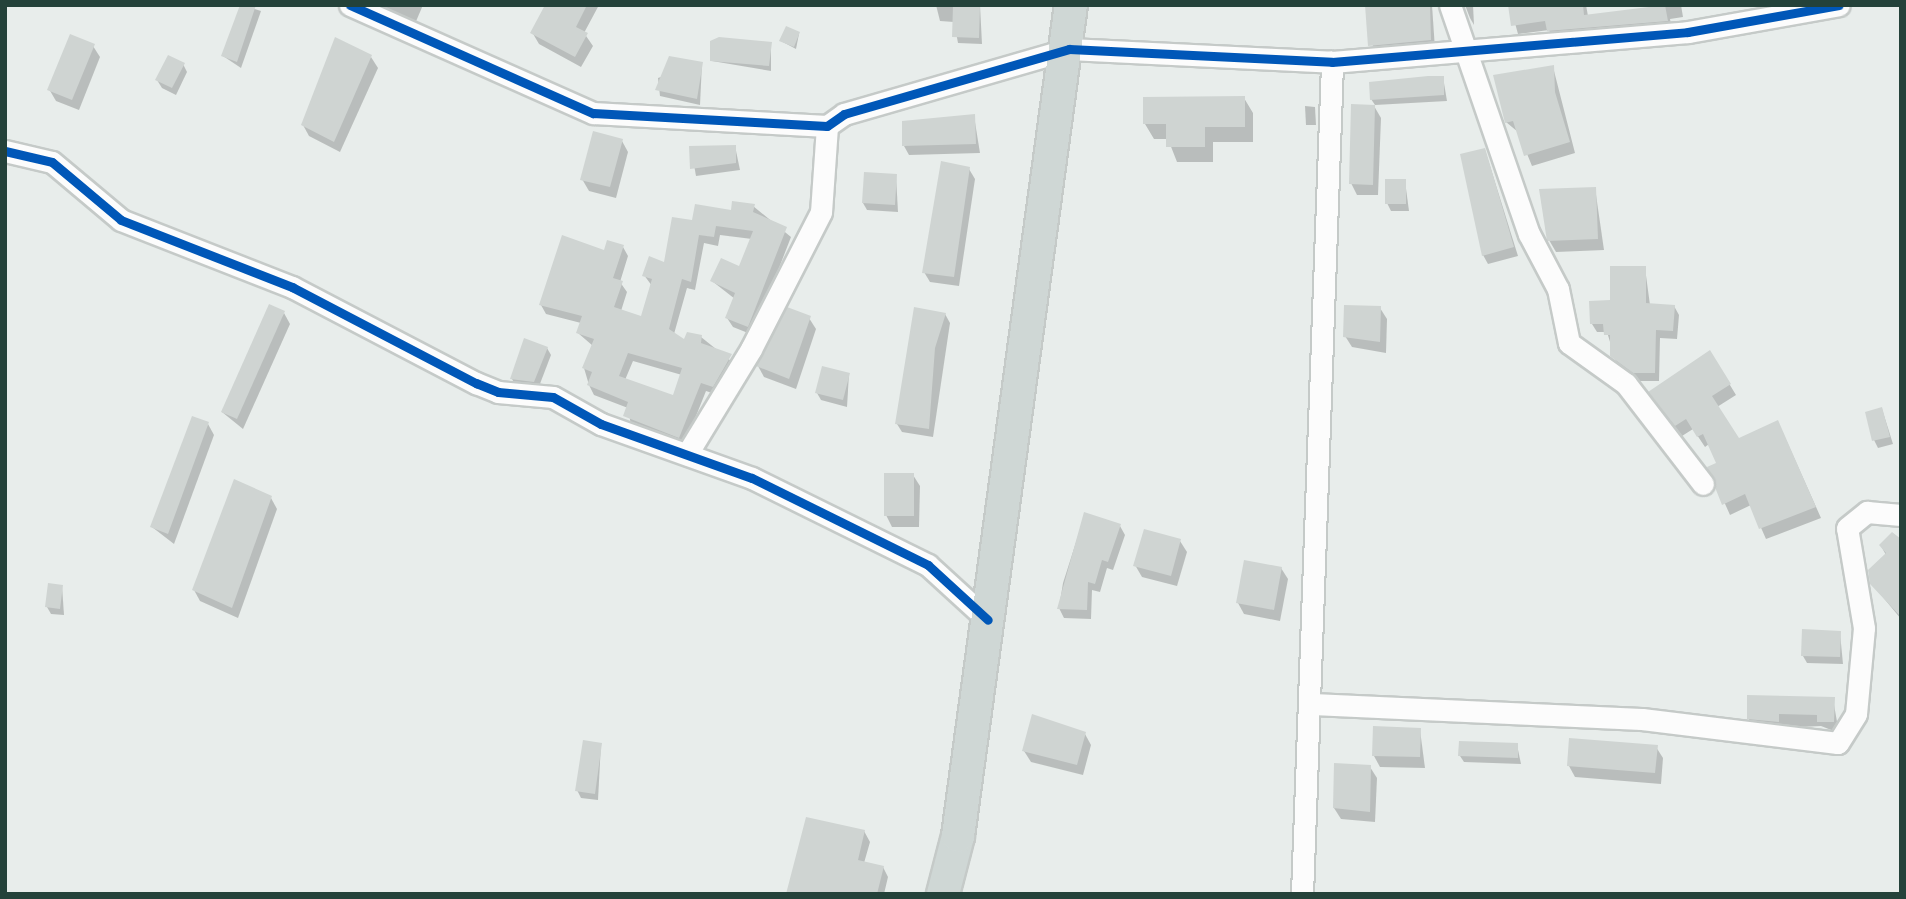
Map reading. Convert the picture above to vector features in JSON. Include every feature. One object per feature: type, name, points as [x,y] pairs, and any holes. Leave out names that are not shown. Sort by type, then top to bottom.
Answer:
[{"type":"main road","points":[[943,894],[958,836],[1069,49],[1071,5]]},
{"type":"street","points":[[350,5],[593,113],[827,126],[844,114],[1069,49],[1332,62],[1688,32],[1839,5]]},
{"type":"street","points":[[1450,5],[1460,51],[1488,107],[1529,234],[1558,289],[1569,344],[1626,384],[1703,484]]},
{"type":"street","points":[[1302,894],[1312,704],[1332,62]]},
{"type":"street","points":[[687,454],[751,349],[821,212],[827,126]]},
{"type":"street","points":[[5,151],[52,162],[121,220],[292,287],[476,383],[498,392],[554,397],[601,424],[687,454],[916,558],[988,620]]},
{"type":"street","points":[[1312,704],[1642,719],[1838,743],[1856,714],[1864,628],[1847,528],[1867,512],[1901,515]]},
{"type":"building","points":[[240,5],[256,5],[237,62],[221,56]]},
{"type":"building","points":[[545,5],[587,5],[576,27],[588,33],[575,57],[530,33]]},
{"type":"building","points":[[953,5],[980,5],[979,38],[952,37]]},
{"type":"building","points":[[1365,5],[1430,5],[1431,40],[1368,46]]},
{"type":"building","points":[[1508,5],[1583,5],[1584,15],[1665,5],[1668,21],[1547,31],[1545,21],[1511,26]]},
{"type":"building","points":[[786,26],[800,32],[794,47],[779,41]]},
{"type":"building","points":[[70,34],[95,44],[72,100],[47,90]]},
{"type":"building","points":[[335,37],[372,55],[334,142],[301,125]]},
{"type":"building","points":[[719,37],[772,42],[769,66],[710,61],[710,41]]},
{"type":"building","points":[[168,55],[185,63],[172,88],[155,80]]},
{"type":"building","points":[[669,56],[703,62],[697,99],[655,90]]},
{"type":"building","points":[[1554,65],[1555,92],[1570,142],[1524,156],[1513,121],[1505,123],[1493,75]]},
{"type":"building","points":[[1444,76],[1444,95],[1370,100],[1369,82]]},
{"type":"building","points":[[1245,96],[1245,127],[1205,127],[1205,147],[1166,147],[1166,124],[1143,124],[1143,97]]},
{"type":"building","points":[[1351,104],[1375,105],[1373,185],[1349,184]]},
{"type":"building","points":[[975,114],[976,144],[902,146],[902,121]]},
{"type":"building","points":[[593,131],[623,139],[610,187],[580,180]]},
{"type":"building","points":[[736,145],[736,163],[690,169],[689,146]]},
{"type":"building","points":[[1485,148],[1514,247],[1482,256],[1460,154]]},
{"type":"building","points":[[941,161],[970,167],[954,277],[922,273]]},
{"type":"building","points":[[864,172],[897,174],[895,205],[862,203]]},
{"type":"building","points":[[1385,179],[1406,179],[1406,204],[1385,204]]},
{"type":"building","points":[[1596,187],[1598,239],[1547,241],[1539,189]]},
{"type":"building","points":[[732,201],[755,204],[753,212],[787,227],[748,327],[725,318],[735,293],[710,281],[721,258],[739,266],[753,231],[716,226],[714,237],[699,235],[691,282],[682,279],[669,329],[684,339],[687,332],[702,335],[701,343],[732,354],[713,387],[701,383],[679,438],[623,416],[628,402],[587,385],[592,372],[582,368],[594,339],[576,333],[582,316],[539,305],[562,235],[604,250],[607,240],[624,245],[613,278],[623,281],[614,307],[641,316],[652,279],[642,276],[649,256],[664,262],[672,217],[692,220],[695,204],[731,210]],"holes":[[[628,353],[682,368],[673,395],[619,376]]]},
{"type":"building","points":[[1610,266],[1646,266],[1646,303],[1675,305],[1673,331],[1656,330],[1655,373],[1633,373],[1610,356],[1610,335],[1604,335],[1603,324],[1590,324],[1589,301],[1610,300]]},
{"type":"building","points":[[269,304],[285,311],[237,419],[221,412]]},
{"type":"building","points":[[1344,305],[1381,306],[1380,342],[1343,337]]},
{"type":"building","points":[[787,307],[811,316],[789,379],[756,366]]},
{"type":"building","points":[[914,307],[946,313],[935,348],[929,429],[895,424]]},
{"type":"building","points":[[524,338],[548,347],[534,382],[510,379]]},
{"type":"building","points":[[1710,350],[1731,384],[1712,396],[1739,438],[1778,420],[1816,507],[1759,529],[1745,494],[1722,505],[1707,467],[1716,463],[1703,434],[1697,437],[1686,419],[1675,426],[1648,392]]},
{"type":"building","points":[[822,366],[850,373],[843,400],[815,393]]},
{"type":"building","points":[[1882,407],[1890,437],[1872,441],[1865,412]]},
{"type":"building","points":[[192,416],[209,422],[168,534],[150,527]]},
{"type":"building","points":[[884,473],[914,473],[914,516],[884,516]]},
{"type":"building","points":[[234,479],[272,496],[232,608],[192,590]]},
{"type":"building","points":[[1084,512],[1121,524],[1108,562],[1102,560],[1095,584],[1088,582],[1087,610],[1057,609]]},
{"type":"building","points":[[1144,529],[1181,539],[1171,576],[1133,566]]},
{"type":"building","points":[[1892,532],[1901,539],[1901,617],[1870,584],[1868,570],[1886,553],[1879,545]]},
{"type":"building","points":[[1244,560],[1282,567],[1274,610],[1236,603]]},
{"type":"building","points":[[48,583],[63,585],[60,609],[45,607]]},
{"type":"building","points":[[1802,629],[1841,631],[1840,657],[1801,656]]},
{"type":"building","points":[[1747,695],[1835,697],[1834,722],[1817,722],[1817,715],[1779,714],[1779,722],[1747,719]]},
{"type":"building","points":[[1032,714],[1086,732],[1077,765],[1022,751]]},
{"type":"building","points":[[1373,726],[1421,728],[1420,757],[1372,756]]},
{"type":"building","points":[[1569,738],[1658,745],[1655,773],[1567,766]]},
{"type":"building","points":[[583,740],[602,743],[595,794],[575,791]]},
{"type":"building","points":[[1459,741],[1518,743],[1518,758],[1458,756]]},
{"type":"building","points":[[1334,763],[1371,765],[1370,812],[1333,808]]},
{"type":"building","points":[[806,817],[865,830],[858,860],[884,866],[877,894],[786,894]]},
{"type":"cycle path","points":[[350,5],[593,113],[827,126],[844,114],[1069,49],[1332,62],[1688,32],[1839,5]]},
{"type":"cycle path","points":[[5,151],[52,162],[121,220],[292,287],[476,383],[498,392],[553,397],[601,424],[752,478],[928,565],[988,620]]}]
